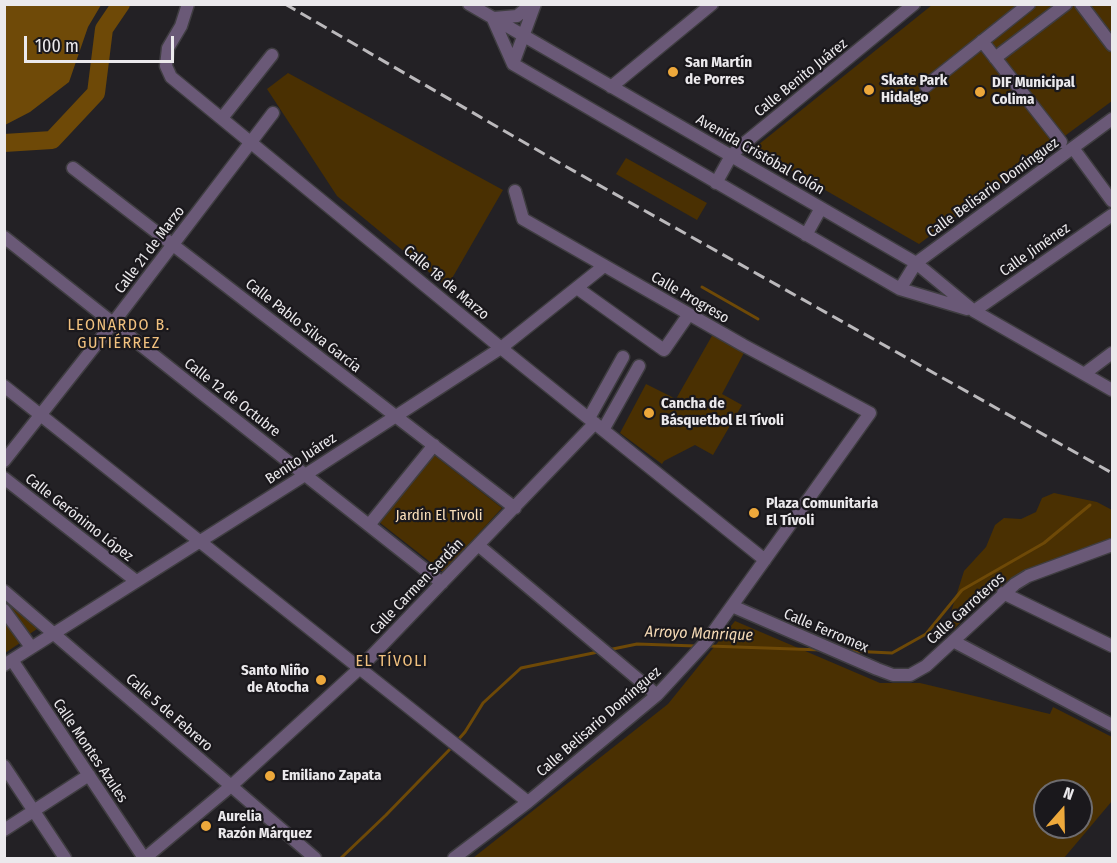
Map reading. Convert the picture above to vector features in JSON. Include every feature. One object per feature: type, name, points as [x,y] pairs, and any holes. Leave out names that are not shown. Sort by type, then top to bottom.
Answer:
[{"type":"street","name":"Calle 18 de Marzo","points":[[188,4],[181,26],[168,48],[166,66],[171,77],[501,348],[765,560]]},
{"type":"street","name":"Avenida Cristóbal Colón","points":[[469,4],[916,263],[974,310],[1113,390]]},
{"type":"street","points":[[513,64],[492,18],[517,15],[533,4]]},
{"type":"street","points":[[513,64],[533,4]]},
{"type":"street","points":[[611,87],[712,4]]},
{"type":"street","name":"Calle Benito Juárez","points":[[716,183],[731,156],[914,4]]},
{"type":"street","points":[[926,86],[1029,4]]},
{"type":"street","points":[[995,58],[1066,4]]},
{"type":"street","points":[[1081,4],[1113,45]]},
{"type":"street","points":[[982,41],[1113,201]]},
{"type":"street","points":[[222,118],[272,55]]},
{"type":"street","name":"Avenida Cristóbal Colón","points":[[513,64],[900,290],[974,310]]},
{"type":"street","name":"Calle 21 de Marzo","points":[[4,461],[113,323],[273,113]]},
{"type":"street","name":"Calle Belisario Domínguez","points":[[900,290],[916,263],[1067,145],[1113,119]]},
{"type":"street","name":"Calle Pablo Silva García","points":[[73,168],[514,508]]},
{"type":"street","name":"Calle Progreso","points":[[514,191],[523,219],[870,413]]},
{"type":"street","points":[[806,235],[821,208]]},
{"type":"street","name":"Calle Jiménez","points":[[974,310],[1113,215]]},
{"type":"street","name":"Calle 12 de Octubre","points":[[4,237],[442,583]]},
{"type":"street","name":"Benito Juárez","points":[[8,662],[305,475],[501,348],[604,266]]},
{"type":"street","points":[[577,288],[664,350],[690,314]]},
{"type":"street","points":[[1084,374],[1113,353]]},
{"type":"street","points":[[621,360],[637,369],[596,424],[621,360]]},
{"type":"street","points":[[4,386],[528,802]]},
{"type":"street","name":"Calle Belisario Domínguez","points":[[454,858],[528,802],[657,695],[703,646],[870,413]]},
{"type":"street","name":"Calle Carmen Serdán","points":[[144,858],[231,786],[360,668],[596,424]]},
{"type":"street","points":[[369,525],[434,446]]},
{"type":"street","name":"Calle Gerónimo López","points":[[4,478],[136,581]]},
{"type":"street","points":[[478,545],[657,695]]},
{"type":"street","name":"Calle Garroteros","points":[[910,675],[926,666],[1003,593],[1028,576],[1113,545]]},
{"type":"street","name":"Calle 5 de Febrero","points":[[4,591],[315,858]]},
{"type":"street","points":[[1003,593],[1113,646]]},
{"type":"street","name":"Calle Ferromex","points":[[732,606],[877,669],[893,675],[910,675]]},
{"type":"street","points":[[4,610],[31,647]]},
{"type":"street","points":[[953,641],[1113,725]]},
{"type":"street","name":"Calle Montes Azules","points":[[8,662],[89,775],[144,858]]},
{"type":"street","points":[[4,766],[65,858]]},
{"type":"street","points":[[4,830],[89,775]]},
{"type":"green space","points":[[932,5],[1112,5],[1112,101],[919,244],[759,152],[758,145]]},
{"type":"green space","points":[[288,73],[503,190],[447,287],[337,196],[267,89]]},
{"type":"green space","points":[[626,158],[707,203],[697,220],[616,174]]},
{"type":"green space","points":[[713,334],[745,351],[722,394],[742,405],[713,455],[695,445],[662,464],[620,433],[646,384],[676,399]]},
{"type":"green space","name":"Jardín El Tivoli","points":[[434,455],[502,508],[443,572],[379,522]]},
{"type":"green space","points":[[1054,493],[1097,502],[1112,510],[1112,540],[1075,551],[1010,579],[982,601],[954,629],[951,612],[964,571],[986,547],[995,525],[1004,518],[1021,519],[1036,512],[1042,498]]},
{"type":"green space","points":[[5,595],[40,627],[28,635],[5,603]]},
{"type":"green space","points":[[735,621],[880,683],[920,683],[1050,714],[1053,707],[1112,737],[1112,801],[1093,824],[1093,779],[1033,779],[1033,839],[1080,839],[1064,858],[473,858],[668,704]]},
{"type":"green space","points":[[5,623],[20,643],[4,653]]},
{"type":"shaded area","points":[[5,4],[101,5],[88,27],[69,82],[30,112],[5,125]]},
{"type":"waterway","points":[[4,143],[52,140],[96,93],[104,29],[121,4]]},
{"type":"waterway","points":[[702,287],[758,319]]},
{"type":"waterway","name":"Arroyo Manrique","points":[[850,651],[892,653],[926,634],[962,590],[1044,543],[1090,505]]},
{"type":"waterway","name":"Arroyo Manrique","points":[[608,650],[637,644],[696,646]]},
{"type":"waterway","name":"Arroyo Manrique","points":[[709,646],[822,650]]},
{"type":"waterway","name":"Arroyo Manrique","points":[[457,741],[483,703],[521,668],[598,652]]},
{"type":"waterway","name":"Arroyo Manrique","points":[[341,858],[453,746]]},
{"type":"railway","points":[[285,4],[565,166],[1112,473]]},
{"type":"place","name":"San Martín de Porres","points":[[673,72]]},
{"type":"place","name":"Skate Park Hidalgo","points":[[869,90]]},
{"type":"place","name":"DIF Municipal Colima","points":[[980,92]]},
{"type":"place","name":"Cancha de Básquetbol El Tívoli","points":[[649,413]]},
{"type":"place","name":"Plaza Comunitaria El Tívoli","points":[[754,513]]},
{"type":"place","name":"Santo Niño de Atocha","points":[[321,680]]},
{"type":"place","name":"Emiliano Zapata","points":[[270,776]]},
{"type":"place","name":"Aurelia Razón Márquez","points":[[206,826]]},
{"type":"district","name":"LEONARDO B. GUTIÉRREZ","points":[[119,335]]},
{"type":"district","name":"EL TÍVOLI","points":[[392,662]]}]
